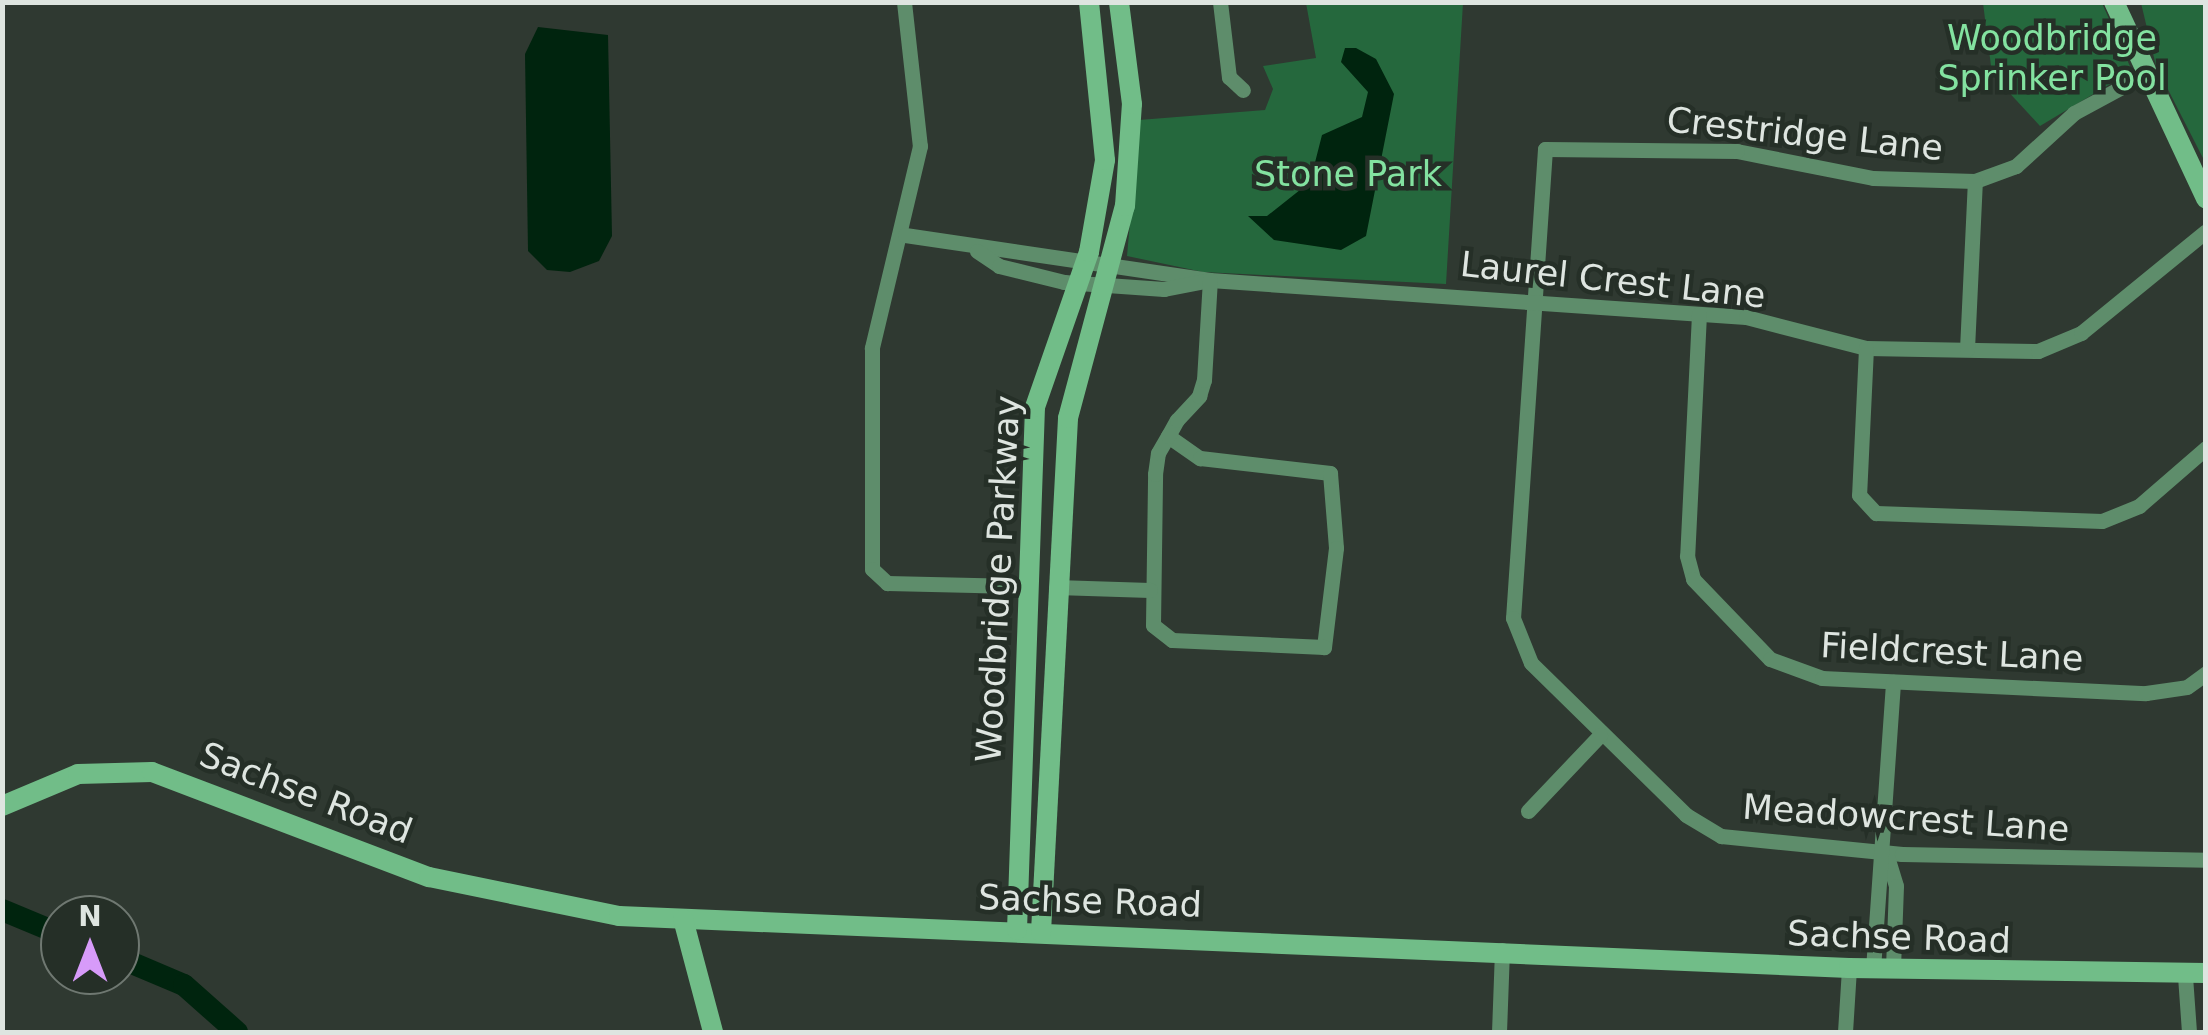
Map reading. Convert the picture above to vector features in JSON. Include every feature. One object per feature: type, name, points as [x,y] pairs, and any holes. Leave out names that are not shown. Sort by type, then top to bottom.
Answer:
[{"type":"main road","name":"Woodbridge Parkway","points":[[1017,930],[1024,586],[1038,390],[1086,260],[1105,160],[1089,2]]},
{"type":"main road","name":"Woodbridge Parkway","points":[[1041,932],[1056,587],[1068,418],[1125,206],[1132,104],[1119,2]]},
{"type":"main road","points":[[2114,2],[2206,198]]},
{"type":"main road","name":"Sachse Road","points":[[3,804],[78,774],[152,772],[494,896],[682,919],[1502,950],[1850,968],[2195,975]]},
{"type":"main road","points":[[682,919],[713,1032]]},
{"type":"street","points":[[904,2],[920,114],[905,235],[872,348],[872,569],[887,582],[1024,586]]},
{"type":"street","points":[[1220,2],[1229,77],[1242,90]]},
{"type":"street","name":"Crestridge Lane","points":[[1546,149],[1737,151],[1872,178],[1975,181],[2016,166],[2074,113],[2146,74]]},
{"type":"street","name":"Meadowcrest Lane","points":[[1546,149],[1532,298],[1516,635],[1600,736],[1722,836],[1886,854],[2206,860]]},
{"type":"street","points":[[1968,349],[1975,181]]},
{"type":"street","name":"Laurel Crest Lane","points":[[977,250],[999,266],[1077,283],[1210,280],[1532,298],[1699,314],[1866,348],[1968,349],[2063,345],[2206,231]]},
{"type":"street","points":[[905,235],[977,250]]},
{"type":"street","name":"Laurel Crest Lane","points":[[977,250],[1110,262],[1210,280]]},
{"type":"street","points":[[1168,436],[1200,458],[1330,474],[1331,638],[1311,648],[1172,640],[1153,625],[1150,590],[1155,474],[1168,436],[1204,380],[1210,280]]},
{"type":"street","name":"Fieldcrest Lane","points":[[1699,314],[1693,579],[1795,672],[1893,682],[2146,693],[2186,687],[2206,673]]},
{"type":"street","points":[[1866,348],[1859,494],[1876,513],[2102,522],[2139,506],[2206,448]]},
{"type":"street","points":[[1056,587],[1150,590]]},
{"type":"street","points":[[1883,969],[1893,682]]},
{"type":"street","points":[[1528,811],[1600,736]]},
{"type":"street","points":[[1499,1032],[1502,950]]},
{"type":"street","points":[[1845,1032],[1850,968]]},
{"type":"street","points":[[2190,1032],[2195,975]]},
{"type":"green space","name":"Stone Park","points":[[1306,3],[1463,3],[1446,284],[1203,272],[1127,256],[1139,120],[1265,110],[1273,89],[1263,66],[1316,58]]},
{"type":"green space","name":"Woodbridge Sprinker Pool","points":[[1983,3],[2102,3],[2132,71],[2040,126],[1992,74]]},
{"type":"green space","points":[[2141,3],[2205,3],[2205,162],[2156,66]]},
{"type":"shaded area","points":[[538,27],[608,35],[612,236],[599,261],[570,272],[547,270],[528,251],[525,54]]},
{"type":"shaded area","points":[[1345,48],[1356,48],[1376,59],[1394,94],[1366,236],[1341,250],[1274,240],[1248,216],[1267,216],[1310,182],[1322,135],[1362,117],[1368,92],[1341,62]]},
{"type":"waterway","points":[[2,910],[40,926]]},
{"type":"waterway","points":[[140,966],[184,985],[237,1032]]}]
